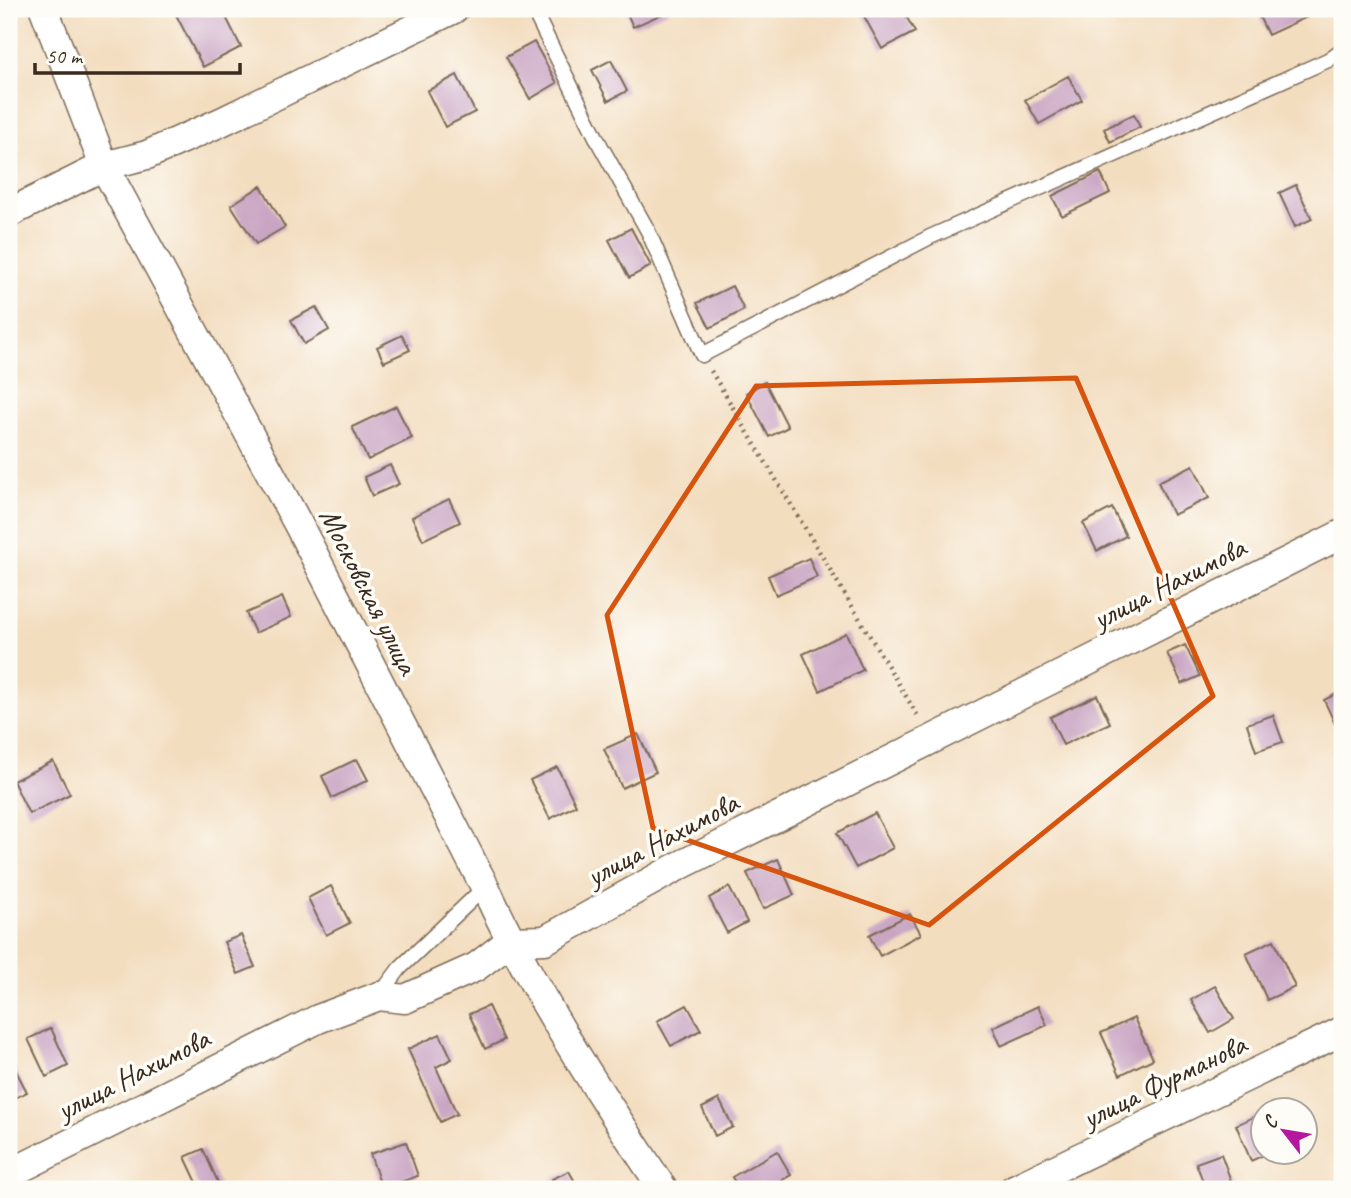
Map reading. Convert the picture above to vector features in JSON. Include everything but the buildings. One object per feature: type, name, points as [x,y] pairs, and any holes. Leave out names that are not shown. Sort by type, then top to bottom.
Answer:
[{"type":"street","name":"Московская улица","points":[[44,9],[104,166],[298,524],[485,887],[510,941],[578,1060],[663,1189]]},
{"type":"street","points":[[9,213],[104,166],[147,155],[222,122],[454,9]]},
{"type":"street","name":"улица Нахимова","points":[[9,1174],[318,1019],[379,996],[405,999],[476,967],[510,941],[545,940],[675,868],[1342,534]]},
{"type":"street","name":"улица Фурманова","points":[[1014,1189],[1342,1031]]},
{"type":"lane","points":[[533,9],[648,231],[702,355],[930,237],[1328,60],[1342,50]]},
{"type":"lane","points":[[379,996],[400,968],[485,887]]},
{"type":"path","points":[[702,355],[932,740]]},
{"type":"highlighted area","points":[[1076,378],[1213,696],[929,925],[653,828],[607,615],[756,386]]}]
